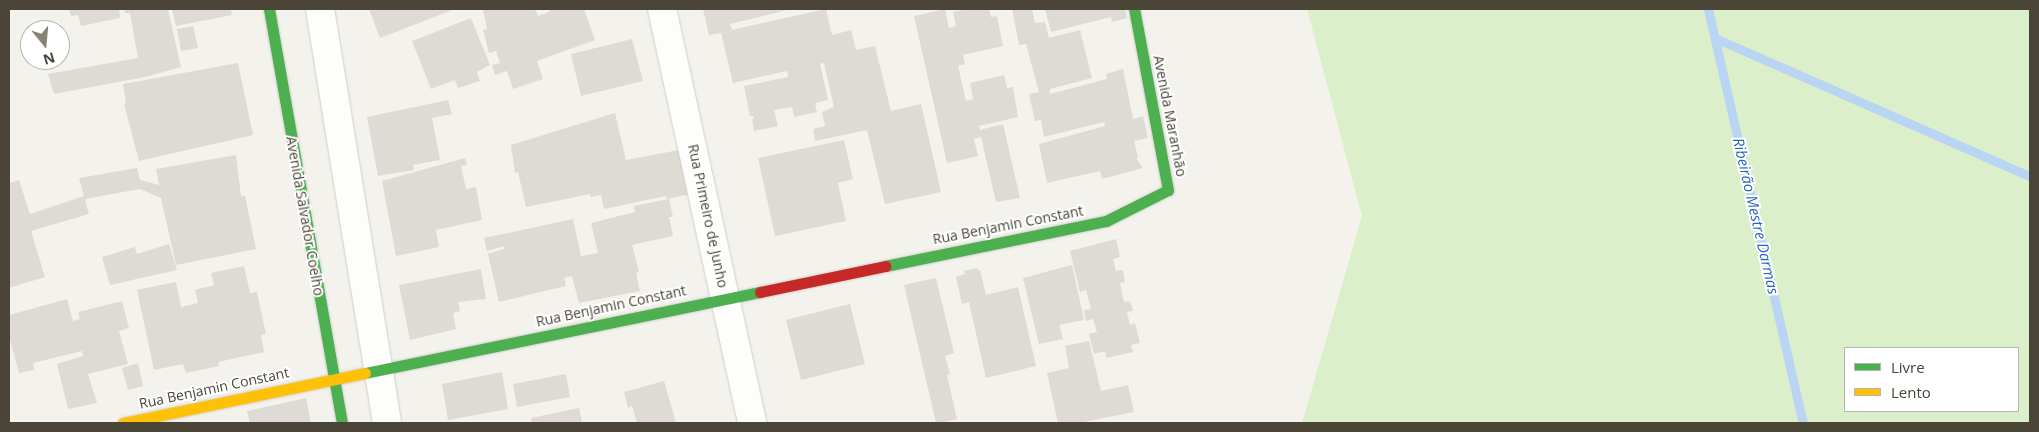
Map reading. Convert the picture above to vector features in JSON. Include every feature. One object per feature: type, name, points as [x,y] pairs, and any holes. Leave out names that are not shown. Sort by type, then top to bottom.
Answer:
[{"type":"street","name":"Avenida Salvador Coelho","points":[[269,9],[342,423]]},
{"type":"street","points":[[320,9],[387,423]]},
{"type":"street","name":"Rua Primeiro de Junho","points":[[662,9],[752,423]]},
{"type":"street","name":"Avenida Maranhão","points":[[1106,221],[1168,190],[1134,9]]},
{"type":"street","name":"Rua Benjamin Constant","points":[[123,423],[377,369],[1106,221]]},
{"type":"green space","points":[[1307,9],[2030,9],[2030,423],[1302,423],[1362,216]]},
{"type":"building","points":[[69,9],[119,9],[120,18],[81,26],[78,15],[71,16]]},
{"type":"building","points":[[124,9],[168,9],[181,67],[145,77],[54,94],[48,74],[138,58],[130,13],[125,13]]},
{"type":"building","points":[[172,9],[231,9],[232,15],[176,26]]},
{"type":"building","points":[[369,9],[455,9],[380,38]]},
{"type":"building","points":[[483,9],[539,9],[535,10],[538,16],[549,12],[549,9],[584,9],[595,40],[537,61],[543,79],[513,89],[507,71],[495,75],[492,65],[500,63],[496,51],[489,53],[483,30],[487,29]]},
{"type":"building","points":[[703,9],[791,9],[730,24],[732,30],[826,9],[832,35],[851,30],[856,50],[875,46],[891,111],[921,104],[941,192],[885,204],[867,130],[815,141],[813,129],[825,126],[822,112],[834,107],[824,63],[820,64],[828,100],[815,103],[817,112],[794,117],[792,107],[774,110],[778,126],[754,131],[752,119],[754,119],[753,116],[750,116],[744,86],[788,77],[787,71],[733,83],[721,33],[709,35]]},
{"type":"building","points":[[945,9],[949,28],[956,26],[953,12],[968,9],[989,9],[991,17],[997,16],[1003,46],[963,55],[965,64],[958,66],[966,101],[973,99],[970,83],[1004,75],[1007,88],[1013,87],[1018,117],[979,126],[980,130],[1003,124],[1020,198],[996,202],[981,137],[974,139],[978,156],[947,163],[914,16]]},
{"type":"building","points":[[1012,9],[1032,9],[1035,23],[1045,22],[1049,38],[1080,30],[1092,78],[1050,89],[1050,94],[1107,79],[1106,74],[1123,69],[1133,119],[1143,116],[1148,138],[1134,141],[1138,157],[1136,158],[1143,168],[1102,179],[1100,171],[1047,183],[1039,144],[1105,126],[1104,122],[1044,137],[1041,120],[1035,121],[1029,94],[1039,92],[1026,44],[1019,45]]},
{"type":"building","points":[[1045,9],[1125,9],[1127,18],[1112,22],[1111,17],[1051,32]]},
{"type":"building","points":[[471,18],[490,65],[477,72],[480,81],[458,88],[455,80],[431,89],[412,41]]},
{"type":"building","points":[[193,26],[198,48],[181,51],[177,29]]},
{"type":"building","points":[[632,39],[643,81],[581,96],[571,54]]},
{"type":"building","points":[[238,63],[253,135],[139,161],[124,104],[126,103],[123,84]]},
{"type":"building","points":[[448,100],[452,114],[432,118],[440,160],[413,165],[414,170],[378,176],[367,117]]},
{"type":"building","points":[[615,113],[626,160],[679,150],[691,194],[667,199],[666,196],[604,209],[601,195],[591,197],[590,194],[526,207],[518,172],[515,173],[511,145]]},
{"type":"building","points":[[844,140],[853,179],[838,183],[846,221],[775,236],[758,158]]},
{"type":"building","points":[[236,155],[241,196],[245,196],[256,249],[176,265],[161,198],[140,189],[85,199],[89,214],[31,231],[45,277],[9,288],[9,183],[19,180],[30,214],[84,196],[79,178],[137,168],[140,180],[159,185],[156,169]]},
{"type":"building","points":[[465,158],[467,165],[461,166],[466,189],[476,187],[482,220],[436,230],[439,247],[396,256],[382,181]]},
{"type":"building","points":[[669,199],[673,217],[669,217],[673,236],[632,245],[639,272],[636,273],[640,291],[579,303],[572,276],[564,278],[566,286],[499,302],[488,254],[504,249],[504,246],[487,251],[484,238],[573,219],[581,256],[598,253],[591,223],[635,212],[634,206]]},
{"type":"building","points":[[1116,239],[1120,257],[1113,259],[1116,271],[1123,270],[1125,282],[1120,283],[1124,302],[1130,301],[1133,311],[1127,312],[1130,325],[1135,323],[1140,343],[1131,345],[1133,352],[1106,358],[1105,351],[1094,354],[1089,334],[1097,332],[1093,319],[1086,321],[1084,310],[1091,309],[1086,290],[1080,292],[1070,251]]},
{"type":"building","points":[[169,244],[177,270],[110,285],[102,257],[135,247],[137,254]]},
{"type":"building","points":[[1072,265],[1084,320],[1059,325],[1063,339],[1039,344],[1023,278]]},
{"type":"building","points":[[244,266],[250,293],[257,292],[266,334],[261,335],[264,352],[218,362],[219,366],[186,373],[183,364],[154,370],[137,290],[176,282],[181,307],[198,303],[195,290],[214,285],[211,273]]},
{"type":"building","points":[[977,268],[978,271],[980,270],[986,295],[1018,287],[1036,366],[986,378],[969,302],[962,304],[956,277],[965,274],[964,271]]},
{"type":"building","points":[[481,269],[486,299],[458,302],[460,311],[453,313],[456,329],[410,340],[399,285]]},
{"type":"building","points":[[936,278],[954,353],[945,356],[950,374],[947,375],[957,419],[939,423],[936,423],[904,285]]},
{"type":"building","points":[[67,299],[73,321],[80,319],[78,312],[122,301],[129,328],[119,331],[128,364],[88,374],[97,403],[68,409],[57,364],[83,356],[82,351],[33,363],[34,370],[19,373],[9,336],[9,315]]},
{"type":"building","points":[[850,304],[865,364],[801,380],[786,320]]},
{"type":"building","points":[[1089,341],[1101,391],[1128,385],[1134,412],[1079,423],[1058,423],[1047,373],[1069,368],[1065,346]]},
{"type":"building","points":[[138,363],[143,386],[128,390],[122,368]]},
{"type":"building","points":[[502,372],[508,409],[448,420],[442,384]]},
{"type":"building","points":[[566,374],[570,397],[517,407],[513,384]]},
{"type":"building","points":[[664,381],[676,423],[637,423],[632,406],[628,408],[624,392]]},
{"type":"building","points":[[306,398],[311,423],[250,423],[247,411]]},
{"type":"building","points":[[579,408],[582,423],[532,423],[531,418]]},
{"type":"waterway","name":"Ribeirão Mestre Darmas","points":[[1708,9],[1803,423]]},
{"type":"waterway","points":[[1715,38],[2030,176]]},
{"type":"traffic: fast","points":[[269,9],[342,423]]},
{"type":"traffic: fast","points":[[885,266],[1106,221],[1168,190],[1134,9]]},
{"type":"traffic: fast","points":[[365,373],[760,292]]},
{"type":"traffic: slow","points":[[123,423],[365,373]]},
{"type":"traffic: jam","points":[[760,292],[885,266]]}]
